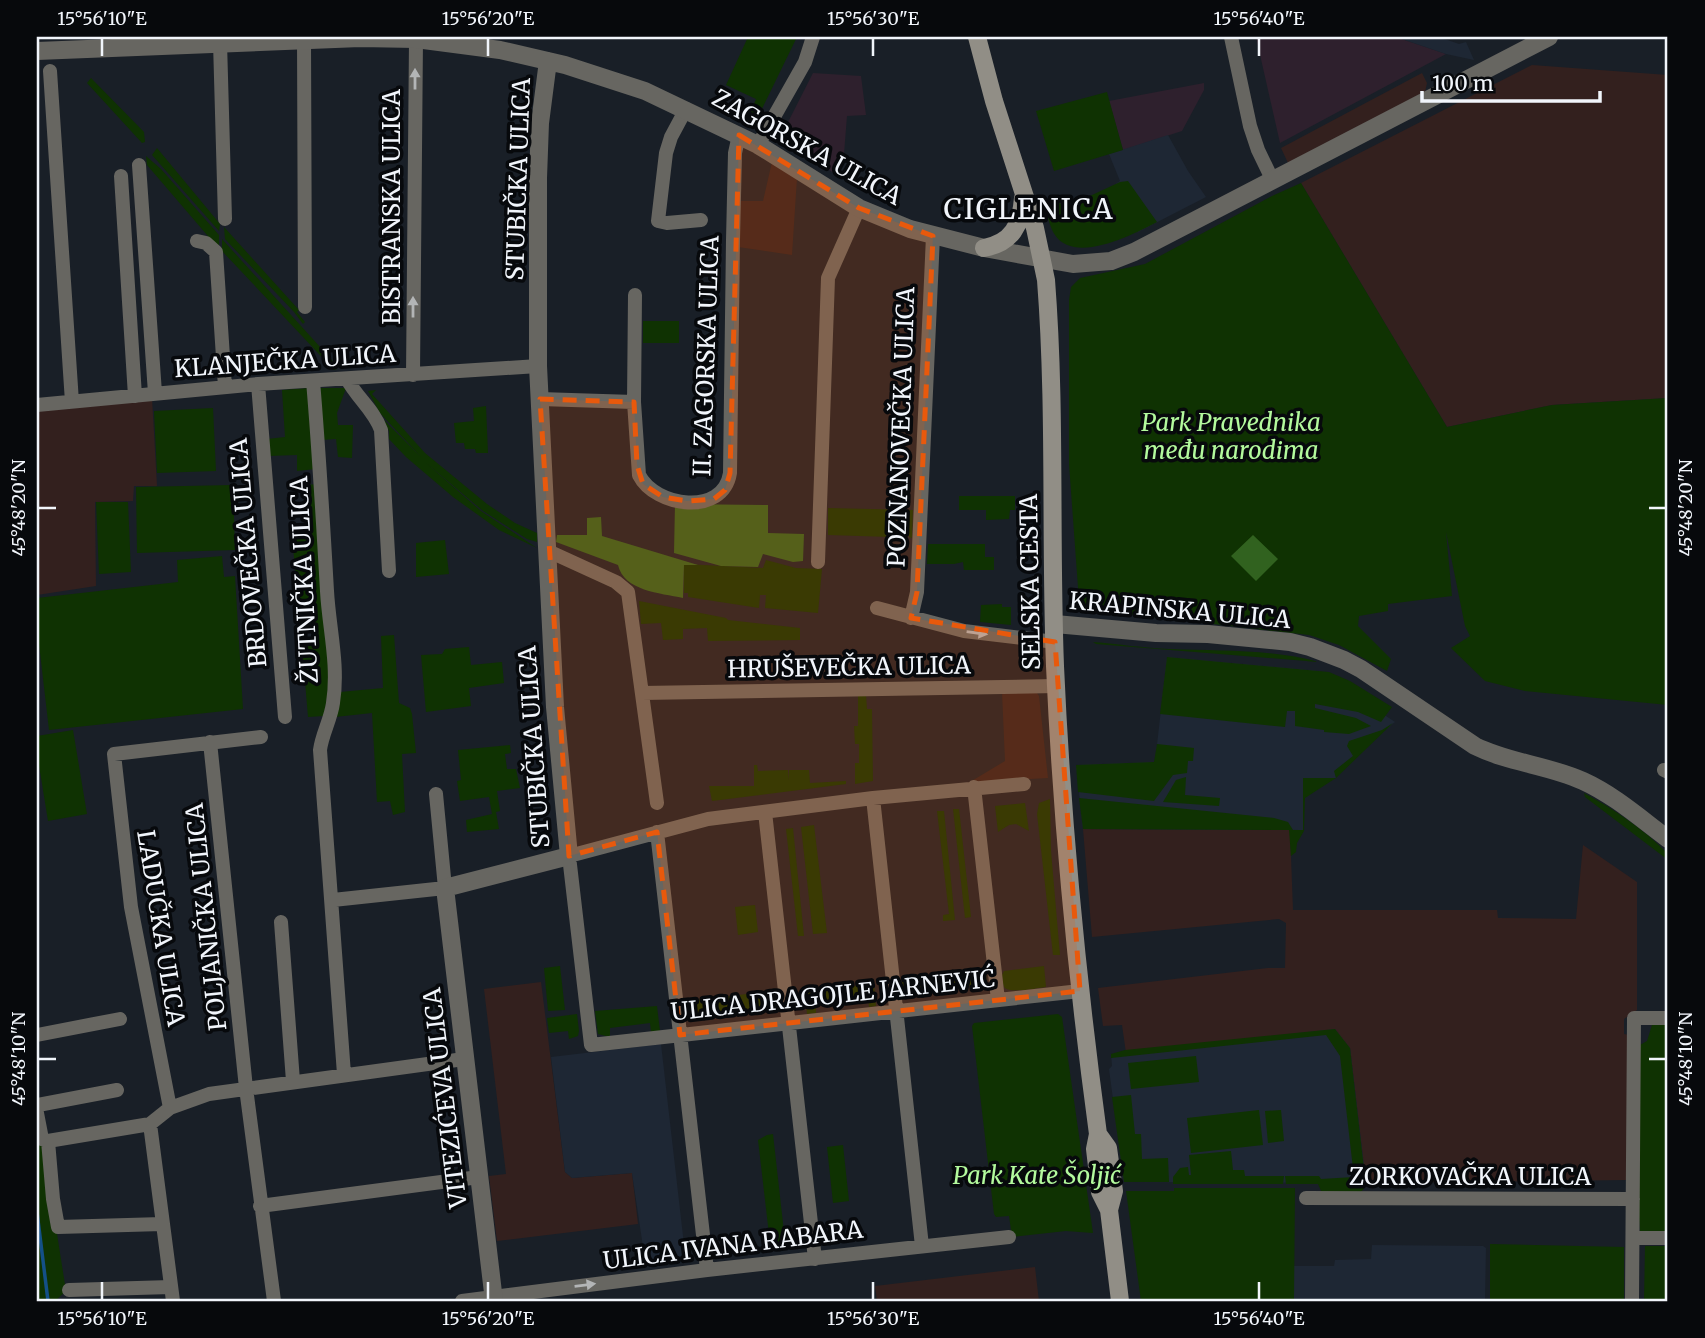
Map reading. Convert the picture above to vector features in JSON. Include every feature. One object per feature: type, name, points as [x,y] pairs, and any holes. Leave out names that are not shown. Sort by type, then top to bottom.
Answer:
[{"type":"main road","name":"SELSKA CESTA","points":[[977,37],[1043,260],[1049,322],[1055,633],[1067,846],[1080,991],[1098,1134],[1095,1149],[1100,1192],[1109,1210],[1120,1301]]},
{"type":"main road","points":[[984,248],[1003,243],[1015,231],[1021,214],[1023,188]]},
{"type":"street","points":[[758,145],[805,62],[813,37]]},
{"type":"street","points":[[1231,37],[1250,126],[1272,179]]},
{"type":"street","name":"ZAGORSKA ULICA","points":[[37,51],[82,43],[278,38],[416,39],[480,47],[548,61],[645,91],[758,145],[859,208],[891,222],[933,236],[984,248],[1043,260],[1086,264],[1126,256],[1549,37]]},
{"type":"street","points":[[304,39],[305,307]]},
{"type":"street","name":"BISTRANSKA ULICA","points":[[413,375],[416,39]]},
{"type":"street","points":[[225,219],[228,40]]},
{"type":"street","name":"STUBIČKA ULICA","points":[[332,900],[445,888],[569,856],[555,708],[538,366],[538,178],[540,123],[548,61]]},
{"type":"street","points":[[50,71],[72,402]]},
{"type":"street","points":[[686,109],[666,153],[658,221],[667,223],[701,220]]},
{"type":"street","name":"II. ZAGORSKA ULICA","points":[[635,295],[636,465],[643,484],[655,494],[673,499],[714,499],[721,495],[729,483],[730,473],[735,153],[739,135]]},
{"type":"street","points":[[139,165],[155,393]]},
{"type":"street","points":[[121,176],[135,396]]},
{"type":"street","points":[[817,562],[828,278],[859,208]]},
{"type":"street","name":"POZNANOVEČKA ULICA","points":[[911,618],[917,592],[933,236]]},
{"type":"street","points":[[197,241],[206,243],[216,252],[225,387]]},
{"type":"street","name":"KLANJEČKA ULICA","points":[[37,405],[258,384],[538,366]]},
{"type":"street","points":[[347,379],[353,391],[374,414],[381,430],[389,570]]},
{"type":"street","name":"ŽUTNIČKA ULICA","points":[[313,381],[334,660],[333,704],[320,750],[332,900]]},
{"type":"street","name":"BRDOVEČKA ULICA","points":[[258,384],[285,717]]},
{"type":"street","points":[[540,399],[634,402]]},
{"type":"street","points":[[546,551],[623,587],[629,598],[657,803]]},
{"type":"street","points":[[877,608],[964,631],[1055,633]]},
{"type":"street","name":"KRAPINSKA ULICA","points":[[1055,633],[1290,642],[1328,653],[1361,669],[1475,746],[1495,756],[1583,781],[1608,795],[1668,839]]},
{"type":"street","name":"HRUŠEVEČKA ULICA","points":[[642,693],[1057,686]]},
{"type":"street","points":[[211,742],[261,737]]},
{"type":"street","name":"LADUČKA ULICA","points":[[170,1108],[131,908],[114,754],[211,742]]},
{"type":"street","name":"POLJANIČKA ULICA","points":[[211,742],[246,1088],[274,1301]]},
{"type":"street","points":[[569,856],[705,819],[873,798],[1024,785]]},
{"type":"street","points":[[974,788],[998,1000]]},
{"type":"street","points":[[436,794],[445,888]]},
{"type":"street","points":[[873,798],[922,1246]]},
{"type":"street","points":[[765,812],[815,1259]]},
{"type":"street","points":[[657,832],[707,1270]]},
{"type":"street","name":"ULICA DRAGOJLE JARNEVIĆ","points":[[569,856],[591,1045],[1080,991]]},
{"type":"street","name":"VITEZIĆEVA ULICA","points":[[445,888],[493,1299]]},
{"type":"street","points":[[332,900],[344,1074]]},
{"type":"street","points":[[281,922],[293,1081]]},
{"type":"street","points":[[1632,1301],[1634,1018],[1668,1018]]},
{"type":"street","points":[[37,1035],[120,1019]]},
{"type":"street","points":[[37,1113],[42,1139],[48,1141],[150,1124],[170,1108],[208,1094],[464,1059]]},
{"type":"street","points":[[37,1099],[37,1105],[117,1090]]},
{"type":"street","points":[[69,1290],[172,1294],[150,1124]]},
{"type":"street","points":[[48,1141],[58,1227],[162,1224]]},
{"type":"street","points":[[260,1206],[479,1177]]},
{"type":"street","name":"ZORKOVAČKA ULICA","points":[[1306,1198],[1633,1199]]},
{"type":"street","name":"ULICA IVANA RABARA","points":[[462,1301],[707,1270],[1009,1237]]},
{"type":"street","points":[[1633,1238],[1668,1238]]},
{"type":"highlighted area","points":[[739,135],[859,208],[933,236],[917,592],[911,618],[1055,642],[1080,991],[680,1035],[657,832],[569,856],[540,399],[634,402],[637,465],[643,484],[663,497],[687,501],[714,499],[725,490],[730,473]]},
{"type":"shaded area","points":[[1256,37],[1396,37],[1446,54],[1280,143]]},
{"type":"shaded area","points":[[1396,37],[1439,37],[1459,44],[1466,42],[1474,60],[1446,54]]},
{"type":"shaded area","points":[[1532,65],[1668,75],[1668,398],[1552,405],[1447,427],[1301,183]]},
{"type":"shaded area","points":[[813,73],[861,76],[866,115],[847,116],[839,176],[791,147],[797,137],[784,130]]},
{"type":"shaded area","points":[[1422,73],[1427,83],[1425,92],[1288,163],[1281,148]]},
{"type":"shaded area","points":[[1204,83],[1204,90],[1182,131],[1123,150],[1109,101]]},
{"type":"shaded area","points":[[1168,135],[1206,197],[1138,232],[1114,185],[1120,181],[1109,154]]},
{"type":"shaded area","points":[[772,162],[797,178],[792,255],[738,247],[739,201],[763,201]]},
{"type":"shaded area","points":[[152,398],[157,486],[134,486],[133,501],[95,502],[96,586],[37,595],[37,411]]},
{"type":"shaded area","points":[[1167,657],[1319,671],[1395,722],[1335,771],[1336,778],[1303,778],[1303,830],[1083,829],[1076,765],[1155,762]]},
{"type":"shaded area","points":[[1002,692],[1037,693],[1039,696],[1048,778],[970,782],[1005,761]]},
{"type":"shaded area","points":[[1083,829],[1290,830],[1293,910],[1497,910],[1498,918],[1576,919],[1583,845],[1637,882],[1637,1010],[1624,1019],[1624,1034],[1629,1035],[1627,1180],[1366,1183],[1350,1048],[1126,1053],[1122,1025],[1103,1026],[1098,988],[1285,968],[1286,923],[1279,919],[1092,937]]},
{"type":"shaded area","points":[[541,982],[565,1172],[572,1178],[632,1173],[638,1224],[497,1241],[489,1176],[506,1174],[484,989]]},
{"type":"shaded area","points":[[1335,1029],[1350,1048],[1366,1183],[1124,1182],[1109,1069],[1112,1066],[1111,1054]]},
{"type":"shaded area","points":[[661,1044],[686,1262],[646,1267],[632,1173],[572,1178],[565,1172],[551,1057]]},
{"type":"shaded area","points":[[1372,1245],[1483,1246],[1486,1248],[1485,1301],[1294,1301],[1294,1266],[1334,1266],[1335,1260],[1371,1259]]},
{"type":"shaded area","points":[[1035,1267],[1039,1301],[877,1301],[875,1286]]},
{"type":"green space","points":[[748,37],[797,37],[756,121],[764,126],[761,129],[747,121],[756,99],[726,85]]},
{"type":"green space","points":[[91,78],[144,132],[145,142],[142,143],[87,83]]},
{"type":"green space","points":[[1107,92],[1123,150],[1054,171],[1036,111]]},
{"type":"green space","points":[[157,148],[220,224],[219,231],[152,155]]},
{"type":"green space","points":[[146,156],[161,169],[219,235],[219,249],[147,165]]},
{"type":"green space","points":[[1128,181],[1157,222],[1120,239],[1090,247],[1064,244],[1055,235],[1046,209],[1060,203],[1064,208],[1120,182]]},
{"type":"green space","name":"Park Pravednika među narodima","points":[[1301,183],[1447,427],[1552,405],[1668,398],[1668,705],[1525,691],[1485,681],[1451,648],[1470,636],[1465,626],[1446,532],[1452,596],[1388,604],[1388,611],[1359,616],[1358,626],[1391,659],[1387,671],[1339,645],[1309,635],[1100,611],[1088,608],[1079,601],[1069,464],[1071,287],[1080,278],[1145,264]]},
{"type":"green space","points":[[224,227],[299,310],[297,312],[305,322],[303,324],[225,239]]},
{"type":"green space","points":[[222,239],[331,359],[337,369],[334,370],[222,251]]},
{"type":"green space","points":[[643,321],[679,321],[679,343],[643,343]]},
{"type":"green space","points":[[310,388],[316,469],[297,471],[297,455],[268,456],[267,439],[285,437],[282,390]]},
{"type":"green space","points":[[317,388],[346,388],[337,413],[338,425],[353,425],[352,458],[338,457],[336,439],[321,440]]},
{"type":"green space","points":[[376,390],[372,394],[425,453],[487,504],[515,523],[537,533],[537,542],[527,539],[483,511],[425,462],[481,511],[537,548],[499,530],[453,497],[406,457],[389,439],[389,431],[381,417],[421,457],[380,413],[368,391]]},
{"type":"green space","points":[[486,406],[488,453],[476,453],[475,449],[465,449],[464,443],[456,443],[454,423],[474,421],[473,408]]},
{"type":"green space","points":[[213,408],[216,471],[157,473],[154,411]]},
{"type":"green space","points":[[317,484],[331,672],[324,716],[308,717],[302,646],[313,646],[312,632],[301,632],[291,526],[310,524],[309,516],[290,517],[291,505],[308,503],[307,485]]},
{"type":"green space","points":[[233,485],[235,550],[137,553],[136,487]]},
{"type":"green space","points":[[959,496],[1015,496],[1015,510],[1010,510],[1009,519],[986,520],[986,510],[959,510]]},
{"type":"green space","points":[[96,502],[128,502],[131,572],[99,574]]},
{"type":"green space","points":[[675,504],[768,505],[768,533],[804,534],[803,561],[793,562],[763,554],[758,567],[721,566],[674,553]]},
{"type":"green space","points":[[828,508],[913,510],[912,538],[909,537],[909,520],[891,520],[891,537],[828,535]]},
{"type":"green space","points":[[601,517],[602,536],[698,565],[684,565],[683,598],[635,586],[622,574],[618,565],[556,542],[557,535],[587,535],[587,518]]},
{"type":"green space","points":[[1253,535],[1278,559],[1256,581],[1231,556]]},
{"type":"green space","points":[[445,540],[449,574],[416,577],[416,543]]},
{"type":"green space","points":[[928,544],[985,544],[985,557],[994,557],[994,570],[964,570],[963,562],[927,564]]},
{"type":"green space","points":[[222,556],[224,577],[235,576],[243,709],[49,730],[37,627],[37,598],[178,582],[177,560]]},
{"type":"green space","points":[[766,560],[796,568],[822,569],[818,613],[765,608],[766,595],[760,595],[759,608],[688,597],[688,593],[684,593],[684,564],[763,568]]},
{"type":"green space","points":[[639,601],[728,620],[800,628],[800,640],[708,641],[707,628],[683,629],[683,639],[663,640],[661,623],[641,624]]},
{"type":"green space","points":[[1002,604],[1002,607],[1011,607],[1011,625],[980,622],[981,605]]},
{"type":"green space","points":[[394,635],[399,703],[410,708],[416,753],[402,754],[405,812],[393,815],[390,801],[377,802],[372,713],[335,717],[340,692],[383,688],[381,636]]},
{"type":"green space","points":[[1093,642],[1263,653],[1319,662],[1096,644]]},
{"type":"green space","points":[[469,647],[471,665],[502,662],[504,683],[469,688],[471,706],[426,712],[421,655],[442,654],[445,649]]},
{"type":"green space","points":[[1167,657],[1329,672],[1350,681],[1392,707],[1381,722],[1358,712],[1315,704],[1315,708],[1356,718],[1371,726],[1349,734],[1295,726],[1295,711],[1287,711],[1285,727],[1160,714]]},
{"type":"green space","points":[[866,695],[867,709],[872,709],[873,781],[855,784],[859,744],[855,744],[854,726],[858,726],[858,696]]},
{"type":"green space","points":[[1393,723],[1336,778],[1334,771],[1353,756],[1347,746],[1349,741],[1382,730]]},
{"type":"green space","points":[[73,730],[87,814],[48,821],[37,753],[37,736]]},
{"type":"green space","points":[[1157,744],[1194,748],[1193,761],[1188,761],[1187,773],[1173,775],[1154,801],[1078,792],[1076,765],[1154,762]]},
{"type":"green space","points":[[510,745],[511,753],[505,754],[507,769],[516,769],[520,788],[497,791],[500,811],[496,812],[499,829],[467,832],[466,820],[492,814],[489,797],[460,801],[457,781],[461,780],[458,750]]},
{"type":"green space","points":[[754,765],[757,765],[758,771],[788,770],[788,780],[789,770],[809,770],[810,783],[846,781],[846,784],[712,801],[709,786],[754,786]]},
{"type":"green space","points":[[1186,777],[1185,795],[1220,798],[1219,806],[1163,802],[1176,780]]},
{"type":"green space","points":[[1303,778],[1336,778],[1305,798],[1304,831],[1297,843],[1296,852],[1291,856],[1289,830],[1083,829],[1079,798],[1274,818],[1288,822],[1293,830],[1303,830]]},
{"type":"green space","points":[[1584,793],[1638,827],[1667,853],[1668,860],[1585,797]]},
{"type":"green space","points":[[1050,799],[1051,851],[1060,955],[1053,955],[1037,814],[1039,803]]},
{"type":"green space","points":[[1025,803],[1029,831],[1016,824],[998,832],[995,806]]},
{"type":"green space","points":[[953,809],[959,809],[971,917],[965,918]]},
{"type":"green space","points":[[937,811],[944,811],[955,920],[943,921],[943,915],[949,914]]},
{"type":"green space","points":[[814,825],[827,933],[813,934],[801,827]]},
{"type":"green space","points":[[793,828],[804,936],[798,936],[786,829]]},
{"type":"green space","points":[[755,905],[758,932],[738,935],[735,907]]},
{"type":"green space","points":[[560,966],[565,1010],[548,1011],[544,968]]},
{"type":"green space","points":[[1044,966],[1046,987],[1017,990],[1004,987],[1004,971]]},
{"type":"green space","points":[[986,973],[987,984],[903,992],[902,982]]},
{"type":"green space","points":[[874,984],[876,1006],[869,1007],[868,997],[816,1002],[816,1013],[807,1014],[805,991]]},
{"type":"green space","points":[[764,992],[766,1008],[698,1016],[696,1000]]},
{"type":"green space","points":[[657,1006],[660,1031],[651,1032],[650,1023],[610,1028],[610,1037],[598,1034],[595,1011]]},
{"type":"green space","points":[[577,1014],[578,1036],[569,1039],[568,1031],[549,1033],[547,1018]]},
{"type":"green space","name":"Park Kate Šoljić","points":[[1058,1014],[1062,1017],[1093,1233],[1066,1231],[1012,1237],[1009,1216],[996,1217],[994,1214],[972,1026],[974,1023]]},
{"type":"green space","points":[[1668,1024],[1668,1231],[1640,1231],[1640,1045],[1647,1041],[1652,1025]]},
{"type":"green space","points":[[1335,1029],[1350,1048],[1366,1186],[1360,1193],[1322,1193],[1318,1184],[1286,1184],[1285,1176],[1319,1176],[1321,1179],[1354,1177],[1340,1056],[1326,1035],[1111,1058],[1111,1054],[1125,1050]]},
{"type":"green space","points":[[1196,1056],[1199,1082],[1131,1089],[1128,1063]]},
{"type":"green space","points":[[1131,1095],[1135,1134],[1141,1134],[1142,1159],[1168,1158],[1169,1182],[1124,1182],[1112,1097]]},
{"type":"green space","points":[[1259,1110],[1263,1145],[1191,1153],[1187,1118]]},
{"type":"green space","points":[[1281,1110],[1284,1141],[1268,1143],[1265,1111]]},
{"type":"green space","points":[[37,1128],[44,1151],[66,1291],[55,1301],[37,1301]]},
{"type":"green space","points":[[773,1134],[785,1241],[770,1243],[758,1140]]},
{"type":"green space","points":[[843,1145],[849,1201],[833,1203],[827,1147]]},
{"type":"green space","points":[[1231,1151],[1233,1170],[1244,1170],[1245,1176],[1284,1176],[1283,1184],[1173,1184],[1173,1177],[1180,1168],[1188,1167],[1191,1175],[1189,1155]]},
{"type":"green space","points":[[1174,1188],[1295,1188],[1294,1301],[1141,1301],[1126,1191],[1174,1191]]},
{"type":"green space","points":[[1490,1244],[1624,1247],[1624,1301],[1490,1301]]},
{"type":"green space","points":[[1645,1246],[1668,1246],[1668,1301],[1644,1301]]},
{"type":"waterway","points":[[37,1212],[48,1301]]},
{"type":"district","name":"CIGLENICA","points":[[1029,209]]}]
